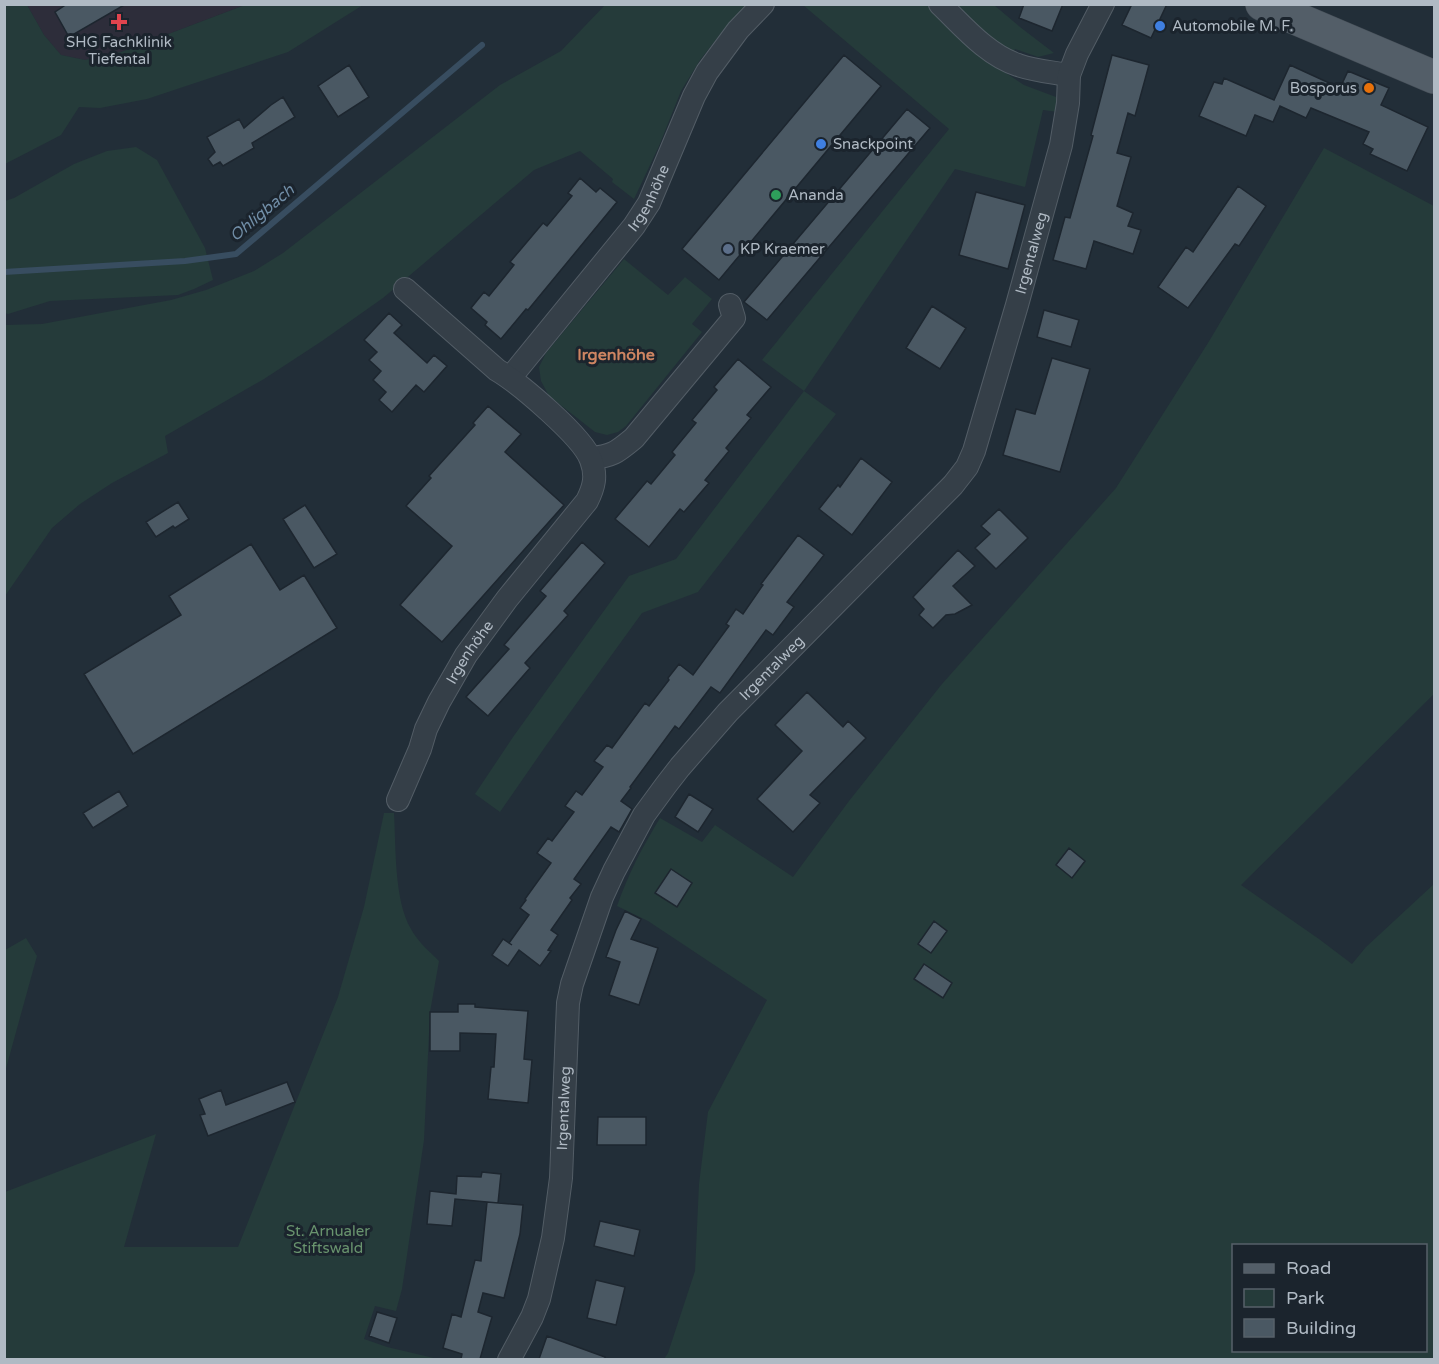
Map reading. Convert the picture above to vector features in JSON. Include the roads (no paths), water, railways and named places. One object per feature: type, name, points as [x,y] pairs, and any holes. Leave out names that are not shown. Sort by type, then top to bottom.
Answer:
[{"type":"main road","points":[[1262,4],[1434,77]]},
{"type":"street","name":"Irgenhöhe","points":[[510,378],[634,226],[649,203],[694,96],[707,72],[738,30],[763,4]]},
{"type":"street","points":[[940,4],[995,53],[1015,64],[1034,70],[1069,75]]},
{"type":"street","name":"Irgentalweg","points":[[509,1359],[539,1299],[553,1238],[561,1178],[568,1003],[572,984],[610,879],[644,815],[680,767],[728,712],[953,485],[967,467],[974,451],[1017,305],[1061,146],[1068,103],[1069,75],[1077,54],[1103,4]]},
{"type":"street","points":[[405,289],[567,429],[591,458],[607,457],[634,438],[734,318],[730,305]]},
{"type":"street","name":"Irgenhöhe","points":[[398,800],[420,750],[426,729],[466,655],[507,599],[587,501],[593,488],[594,473],[591,458]]},
{"type":"waterway","name":"Ohligbach","points":[[4,272],[185,261],[236,254],[482,45]]},
{"type":"place","name":"SHG Fachklinik Tiefental","points":[[119,22]]},
{"type":"place","name":"Automobile M. F.","points":[[1160,26]]},
{"type":"place","name":"Bosporus","points":[[1369,88]]},
{"type":"place","name":"Snackpoint","points":[[821,144]]},
{"type":"place","name":"Ananda","points":[[776,195]]},
{"type":"place","name":"KP Kraemer","points":[[728,249]]},
{"type":"district","name":"Irgenhöhe","points":[[616,355]]},
{"type":"park label","name":"St. Arnualer Stiftswald","points":[[328,1240]]}]
